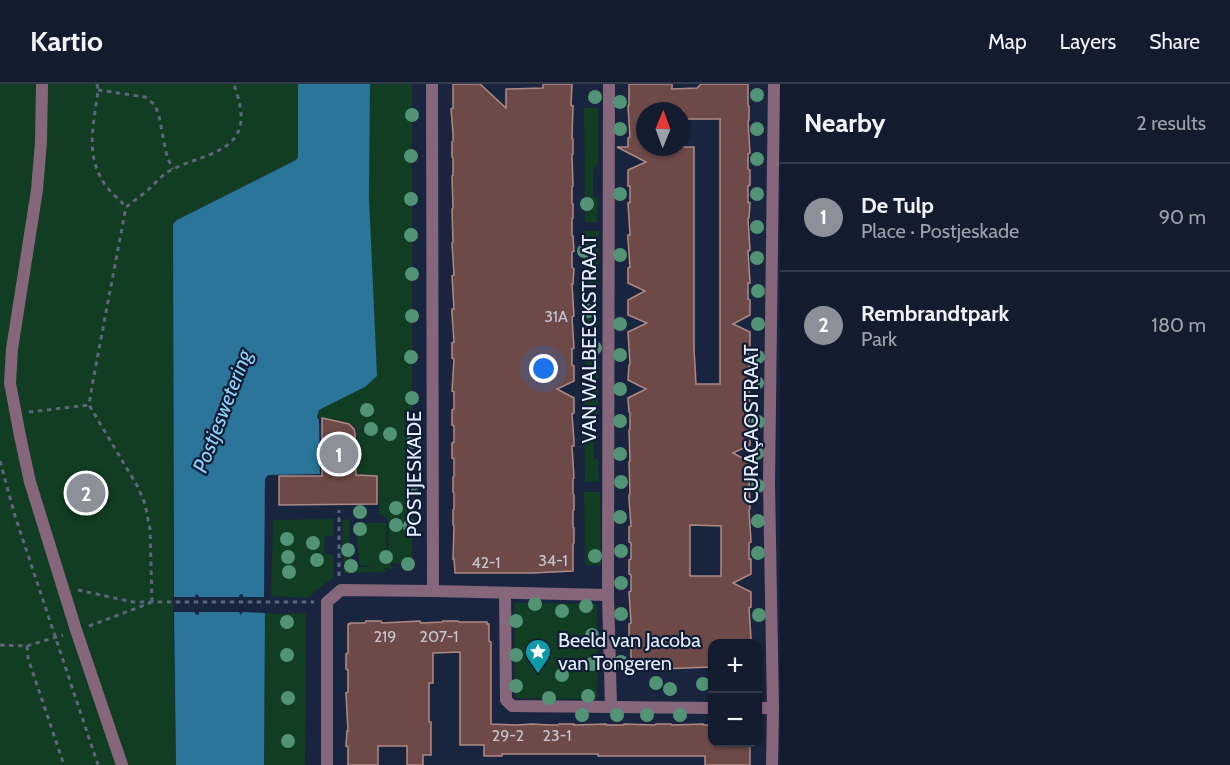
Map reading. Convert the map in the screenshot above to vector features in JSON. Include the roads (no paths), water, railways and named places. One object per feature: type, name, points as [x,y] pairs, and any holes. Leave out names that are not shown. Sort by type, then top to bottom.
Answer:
[{"type":"street","points":[[42,84],[37,190],[12,349],[10,383],[30,482],[76,630],[122,765]]},
{"type":"street","name":"POSTJESKADE","points":[[432,84],[433,591]]},
{"type":"street","name":"VAN WALBEECKSTRAAT","points":[[609,84],[608,595],[611,706]]},
{"type":"street","name":"CURAÇAOSTRAAT","points":[[772,765],[775,510],[774,84]]},
{"type":"street","points":[[327,765],[327,602],[341,590],[608,595]]},
{"type":"street","points":[[505,593],[506,700],[512,706],[708,708]]},
{"type":"street","points":[[762,708],[773,708]]},
{"type":"water","name":"Postjeswetering","points":[[298,84],[370,84],[369,198],[377,376],[365,387],[319,410],[317,417],[319,420],[320,474],[268,475],[265,479],[264,597],[243,597],[241,594],[239,596],[241,615],[243,612],[265,613],[264,765],[176,765],[174,612],[195,612],[198,615],[199,596],[196,594],[195,597],[174,597],[173,224],[296,160],[298,157]]},
{"type":"place","name":"De Tulp","points":[[339,454]]},
{"type":"place","name":"Rembrandtpark","points":[[86,493]]},
{"type":"place","name":"Beeld van Jacoba van Tongeren","points":[[538,675]]}]
